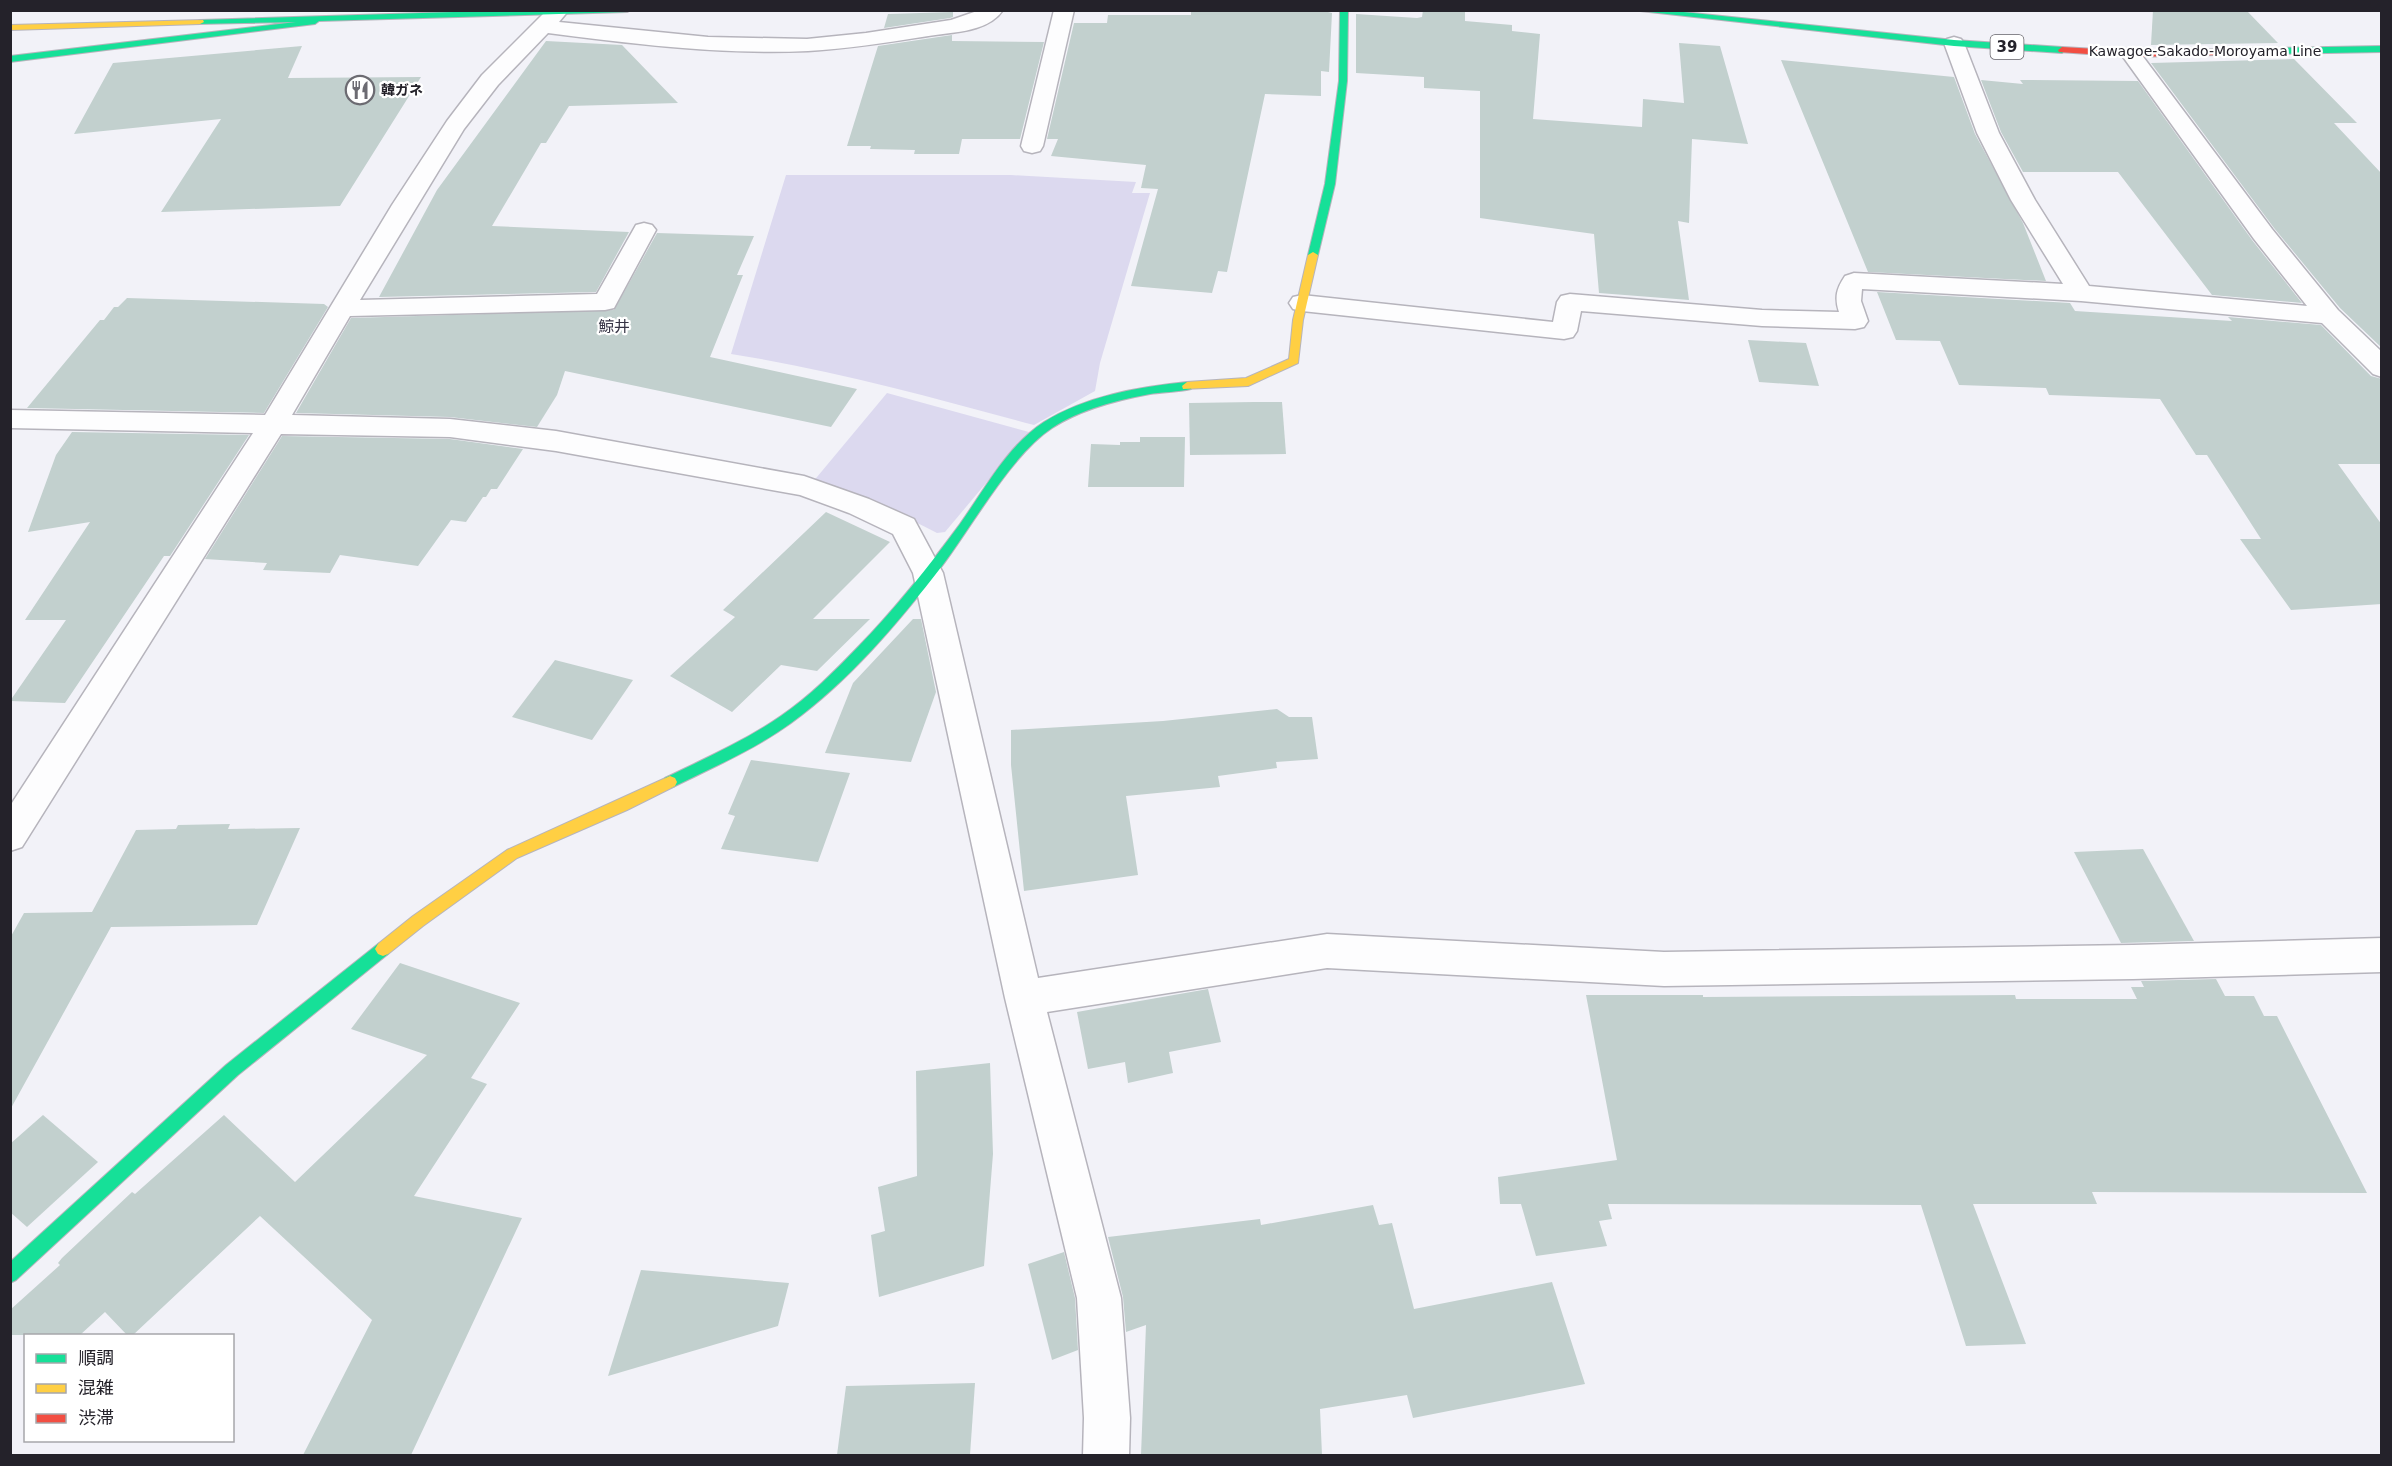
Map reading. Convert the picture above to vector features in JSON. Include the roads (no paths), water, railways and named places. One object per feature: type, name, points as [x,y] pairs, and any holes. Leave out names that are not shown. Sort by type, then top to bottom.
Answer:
[{"type":"main road","points":[[10,28],[268,15],[553,17],[627,10]]},
{"type":"main road","points":[[10,1274],[232,1070],[417,921],[512,855],[622,806],[745,744],[800,708],[848,665],[891,620],[965,526],[1011,461],[1046,426],[1082,406],[1120,396],[1179,387],[1248,381],[1294,361],[1298,320],[1330,184],[1343,81],[1344,10]]},
{"type":"main road","name":"Kawagoe-Sakado-Moroyama Line","points":[[1635,10],[1954,43],[2131,54],[2382,49]]},
{"type":"main road","points":[[10,59],[260,27],[406,16]]},
{"type":"main road","points":[[38,57],[67,43],[78,25]]},
{"type":"main road","points":[[10,54],[37,45],[78,25]]},
{"type":"street","points":[[10,836],[273,424],[404,205],[455,126],[490,80],[553,17],[635,38],[727,45],[806,45],[877,38],[967,23],[993,10]]},
{"type":"street","points":[[1032,146],[1065,10]]},
{"type":"street","points":[[1954,43],[1988,133],[2023,200],[2081,292]]},
{"type":"street","points":[[2131,54],[2263,234],[2329,316],[2382,368]]},
{"type":"street","points":[[342,308],[605,302],[644,230]]},
{"type":"street","points":[[1302,303],[1564,331],[1570,302],[1762,318],[1855,321],[1848,301],[1848,289],[1854,281],[2081,292],[2329,316]]},
{"type":"street","points":[[10,419],[450,428],[556,441],[804,486],[859,506],[904,527],[928,573],[1024,998],[1098,1298],[1107,1418],[1106,1455]]},
{"type":"street","points":[[1024,998],[1327,951],[1664,969],[2133,962],[2382,955]]},
{"type":"place","name":"韓ガネ","points":[[360,90]]},
{"type":"district","name":"鯨井","points":[[614,326]]}]
